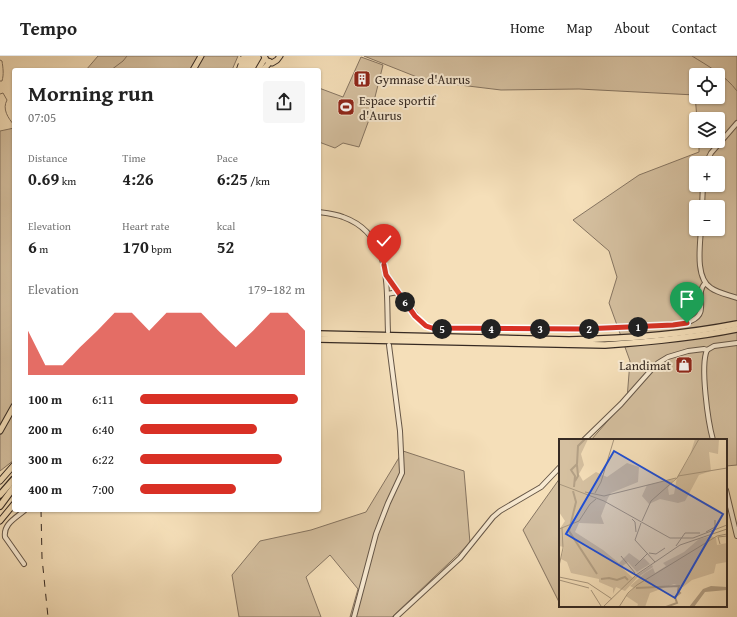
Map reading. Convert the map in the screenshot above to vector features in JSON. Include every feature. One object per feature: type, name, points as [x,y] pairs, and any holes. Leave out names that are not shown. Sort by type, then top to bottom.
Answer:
[{"type":"highway","points":[[321,334],[603,340],[642,338],[688,333],[737,324]]},
{"type":"highway","points":[[321,339],[605,345],[661,341],[737,330]]},
{"type":"highway","points":[[0,491],[12,480]]},
{"type":"highway","points":[[0,495],[12,480]]},
{"type":"highway","points":[[0,503],[12,489]]},
{"type":"highway","points":[[0,506],[12,490]]},
{"type":"main road","points":[[194,68],[201,56]]},
{"type":"main road","points":[[265,68],[270,62],[278,60],[280,56]]},
{"type":"main road","points":[[259,68],[265,57],[270,62]]},
{"type":"main road","points":[[0,431],[12,413]]},
{"type":"main road","points":[[0,481],[12,467]]},
{"type":"main road","points":[[0,521],[12,506]]},
{"type":"street","points":[[710,156],[737,123]]},
{"type":"street","points":[[321,212],[342,216],[354,222],[368,232],[376,244],[381,254],[386,275],[388,332]]},
{"type":"street","points":[[701,236],[700,268],[705,283],[719,292],[737,298]]},
{"type":"street","points":[[386,275],[420,322],[432,328],[583,329],[687,323],[699,314],[702,309],[700,295],[705,283]]},
{"type":"street","points":[[387,294],[398,292]]},
{"type":"street","points":[[585,439],[621,404],[658,363],[668,357],[688,351],[707,350],[714,346],[737,343]]},
{"type":"street","points":[[354,617],[376,534],[402,473],[400,431],[389,345]]},
{"type":"street","points":[[707,350],[704,359],[706,404],[713,439]]},
{"type":"street","points":[[396,617],[460,558],[493,517],[504,508],[541,487],[559,468]]},
{"type":"street","points":[[727,494],[737,536]]},
{"type":"street","points":[[23,512],[6,527],[4,532],[5,537],[24,564]]},
{"type":"shaded area","points":[[98,56],[238,56],[233,68],[88,68]]},
{"type":"shaded area","points":[[364,56],[737,56],[737,465],[727,466],[727,439],[592,439],[627,399],[630,361],[609,303],[617,277],[609,251],[573,220],[639,175],[699,152],[699,148],[725,148],[725,112],[696,112],[696,104],[725,104],[725,68],[689,68],[689,95],[579,89],[501,90],[427,81]]},
{"type":"shaded area","name":"Espace sportif d'Aurus","points":[[361,57],[383,65],[370,117],[359,147],[343,143],[335,148],[321,143],[321,89],[343,97]]},
{"type":"shaded area","points":[[12,128],[12,462],[0,471],[0,131]]},
{"type":"shaded area","points":[[403,451],[464,471],[470,543],[392,617],[350,617],[358,589],[330,555],[306,577],[321,617],[239,617],[232,575],[260,541],[311,530],[366,512]]},
{"type":"shaded area","points":[[559,479],[559,602],[523,530]]},
{"type":"waterway","points":[[114,68],[127,56]]},
{"type":"waterway","points":[[692,56],[722,76],[737,91]]},
{"type":"waterway","points":[[0,60],[2,61],[3,73],[2,81],[0,81]]},
{"type":"waterway","points":[[0,94],[3,93],[7,100],[5,110],[12,122]]},
{"type":"railway","points":[[237,68],[241,56]]},
{"type":"railway","points":[[41,512],[42,558],[48,617]]},
{"type":"place","name":"Gymnase d'Aurus","points":[[362,79]]},
{"type":"place","name":"Espace sportif d'Aurus","points":[[346,107]]},
{"type":"place","name":"Landimat","points":[[684,365]]},
{"type":"route","points":[[384,265],[386,275],[389,277],[415,316],[420,322],[432,328],[583,329],[687,323]]}]
